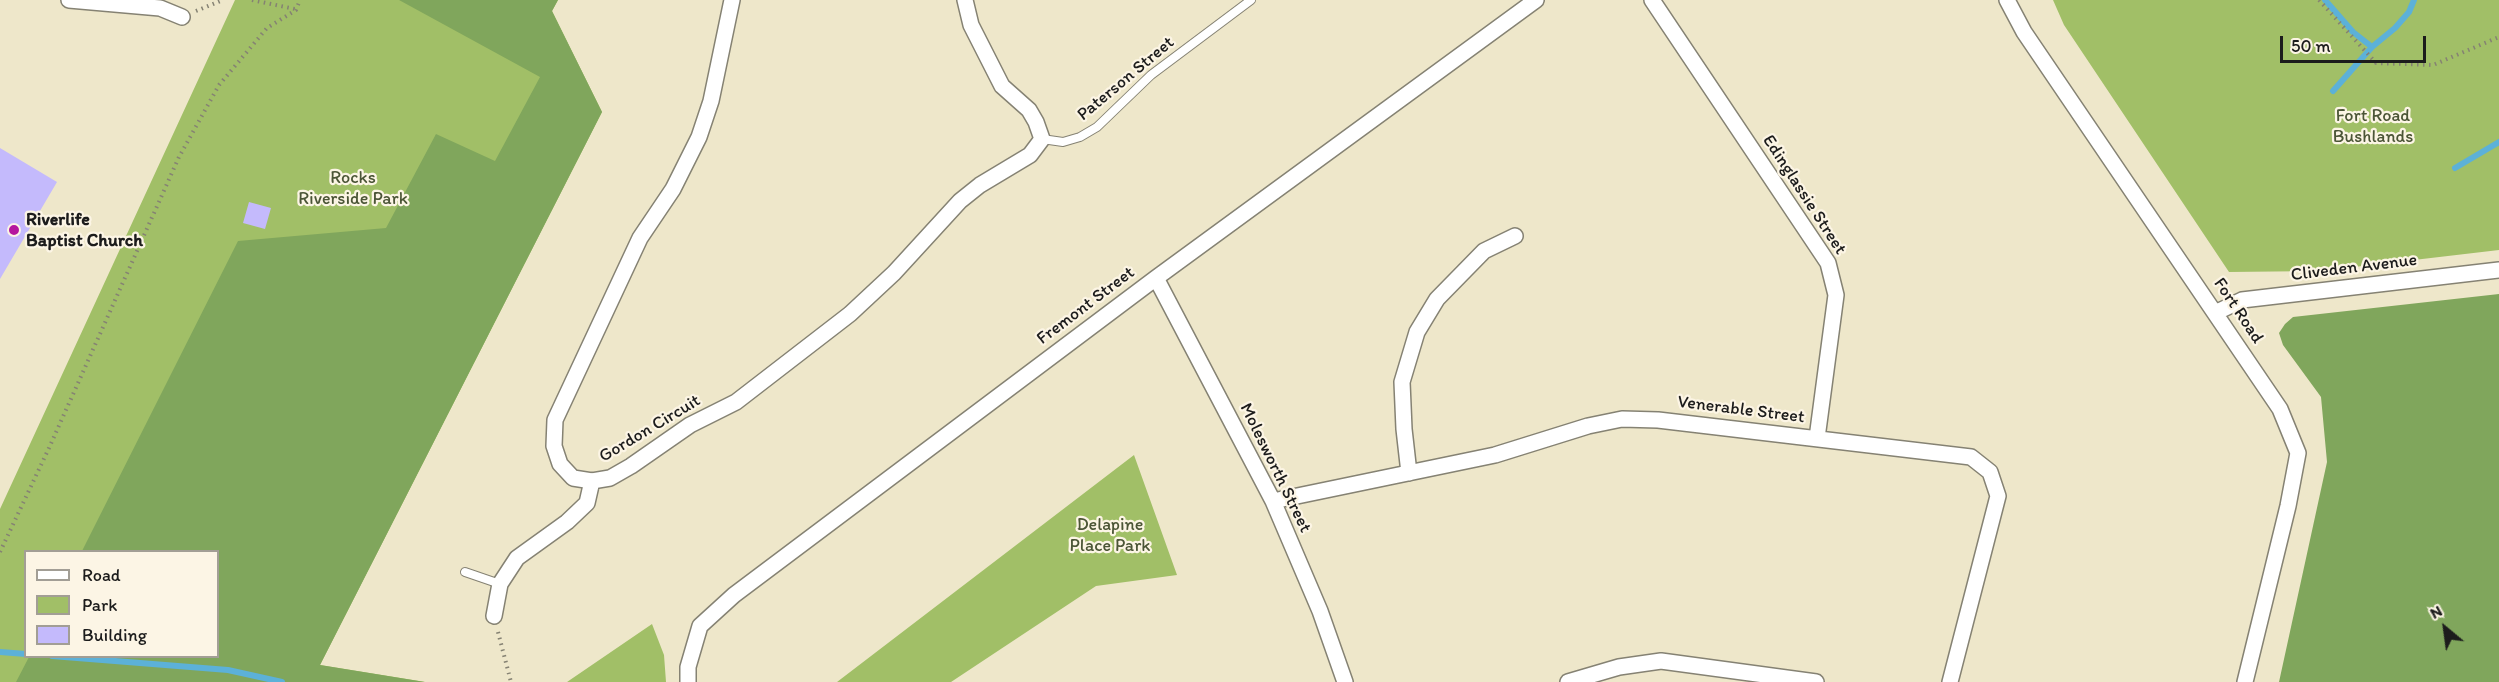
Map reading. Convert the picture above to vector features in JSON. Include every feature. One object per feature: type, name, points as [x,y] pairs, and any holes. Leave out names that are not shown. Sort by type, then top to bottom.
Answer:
[{"type":"street","points":[[69,0],[160,8],[182,17]]},
{"type":"street","name":"Gordon Circuit","points":[[732,0],[711,100],[699,137],[673,189],[640,238],[555,420],[555,446],[560,464],[573,478],[592,481],[610,478],[690,425],[736,402],[850,314],[894,273],[960,201],[980,185],[1030,155],[1042,139]]},
{"type":"street","points":[[965,0],[971,25],[1002,86],[1029,110],[1042,139]]},
{"type":"street","name":"Fremont Street","points":[[688,674],[700,626],[734,595],[1156,278],[1536,0]]},
{"type":"street","name":"Edinglassie Street","points":[[1652,0],[1828,263],[1836,295],[1817,438]]},
{"type":"street","name":"Fort Road","points":[[2007,0],[2025,32],[2280,409],[2298,453],[2288,506],[2245,682]]},
{"type":"street","points":[[1409,473],[1402,382],[1418,332],[1437,299],[1484,251],[1515,236]]},
{"type":"street","name":"Cliveden Avenue","points":[[2215,313],[2242,300],[2499,270]]},
{"type":"street","name":"Molesworth Street","points":[[1156,278],[1273,501],[1320,610],[1345,682]]},
{"type":"street","name":"Venerable Street","points":[[1273,501],[1495,455],[1588,426],[1622,419],[1658,420],[1971,457],[1990,472],[1998,496],[1950,682]]},
{"type":"street","points":[[494,616],[500,584],[517,558],[567,522],[587,503],[592,481]]},
{"type":"street","points":[[1568,682],[1619,667],[1661,661],[1816,682]]},
{"type":"lane","name":"Paterson Street","points":[[1042,139],[1063,142],[1080,137],[1097,127],[1151,75],[1251,0]]},
{"type":"lane","points":[[465,572],[500,584]]},
{"type":"path","points":[[182,17],[223,0]]},
{"type":"path","points":[[252,0],[296,10]]},
{"type":"path","points":[[0,552],[191,137],[219,85],[267,28],[296,10],[300,0]]},
{"type":"path","points":[[2319,0],[2376,63],[2433,65],[2499,37]]},
{"type":"path","points":[[494,616],[511,682]]},
{"type":"green space","name":"Rocks Riverside Park","points":[[235,0],[558,0],[552,11],[602,112],[320,665],[425,682],[0,682],[0,509]]},
{"type":"green space","points":[[399,0],[558,0],[552,11],[602,112],[320,665],[425,682],[16,682],[28,658],[219,658],[219,550],[83,550],[238,241],[386,228],[436,134],[495,161],[540,77]]},
{"type":"green space","name":"Fort Road Bushlands","points":[[2053,0],[2499,0],[2499,250],[2320,271],[2229,272],[2064,25]]},
{"type":"green space","points":[[2499,294],[2499,682],[2279,682],[2327,462],[2321,397],[2283,345],[2279,333],[2293,317]]},
{"type":"green space","name":"Delapine Place Park","points":[[1134,455],[1177,575],[1096,586],[951,682],[837,682]]},
{"type":"green space","points":[[652,624],[664,655],[666,682],[567,682]]},
{"type":"building","name":"Riverlife Baptist Church","points":[[0,148],[57,182],[0,279]]},
{"type":"building","points":[[249,202],[271,208],[265,229],[243,223]]},
{"type":"waterway","points":[[2325,0],[2353,32],[2372,47]]},
{"type":"waterway","points":[[2333,91],[2372,47],[2395,28],[2409,12],[2414,0]]},
{"type":"waterway","points":[[2455,168],[2499,142]]},
{"type":"waterway","points":[[0,652],[24,654]]},
{"type":"waterway","points":[[77,658],[228,670],[282,682]]},
{"type":"place","name":"Riverlife Baptist Church","points":[[14,230]]}]
